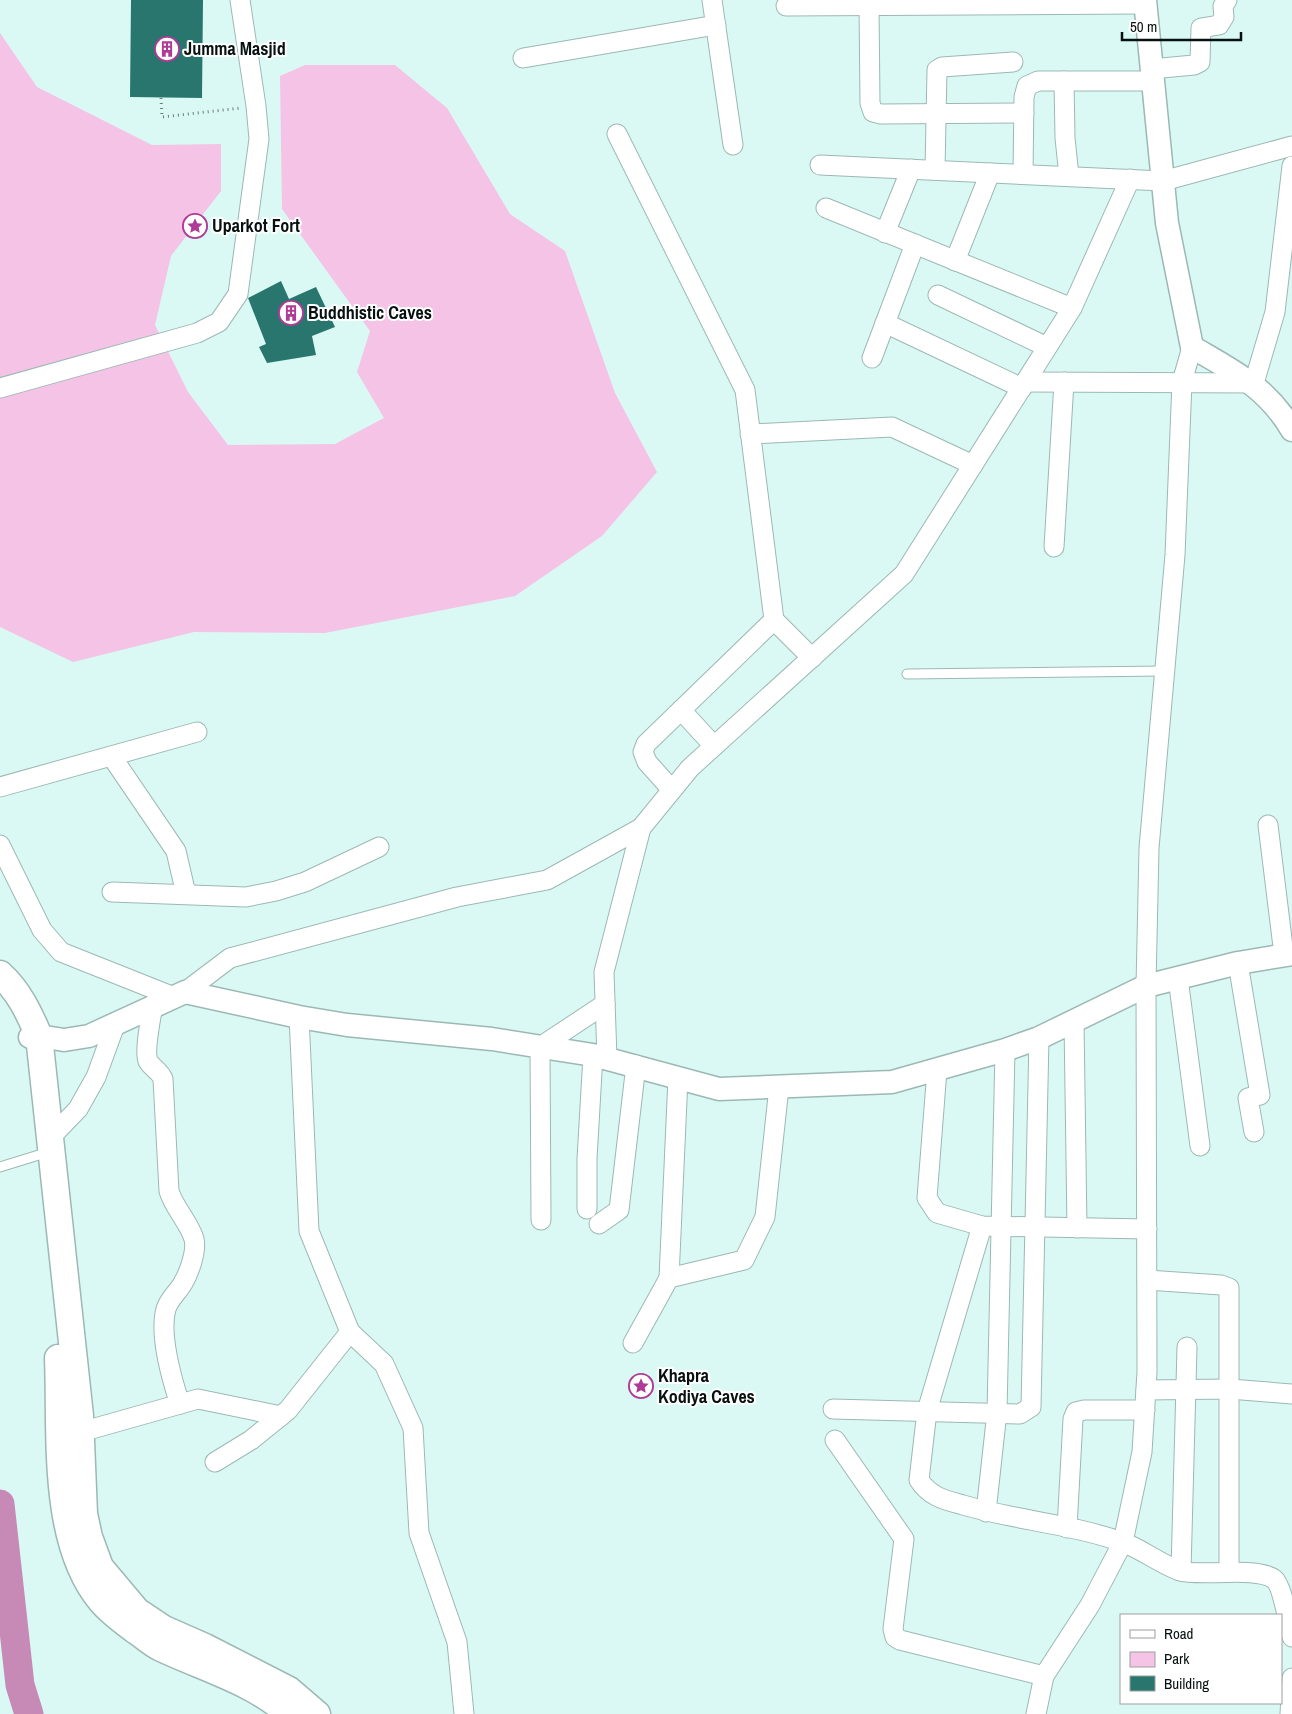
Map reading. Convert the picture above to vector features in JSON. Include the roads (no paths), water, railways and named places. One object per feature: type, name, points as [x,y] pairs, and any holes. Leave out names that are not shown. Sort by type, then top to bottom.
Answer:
[{"type":"main road","points":[[0,974],[12,984],[28,1012],[34,1036],[81,1432],[84,1514],[89,1537],[100,1567],[118,1591],[137,1611],[164,1629],[205,1647],[289,1690],[317,1714]]},
{"type":"main road","points":[[0,986],[34,1036]]},
{"type":"main road","points":[[46,1146],[57,1321],[64,1504],[70,1539],[85,1576],[101,1601],[120,1620],[159,1647],[259,1693],[289,1714]]},
{"type":"street","points":[[0,388],[197,333],[219,322],[238,294],[259,139],[240,0]]},
{"type":"street","points":[[712,0],[733,145]]},
{"type":"street","points":[[1023,174],[1024,113],[1027,86],[1038,81],[1152,75],[1194,65],[1200,62],[1201,28],[1219,25],[1224,17],[1223,6],[1227,0]]},
{"type":"street","points":[[786,6],[904,3],[1145,2],[1167,223],[1192,347],[1182,382],[1175,555],[1163,670],[1149,848],[1146,986],[1147,1280],[1145,1410],[1142,1452],[1123,1542],[1090,1605],[1044,1676],[1037,1714]]},
{"type":"street","points":[[869,5],[870,103],[873,112],[881,114],[1024,113]]},
{"type":"street","points":[[523,58],[716,25]]},
{"type":"street","points":[[935,170],[937,70],[942,67],[1013,62]]},
{"type":"street","points":[[1064,81],[1064,138],[1069,176]]},
{"type":"street","points":[[616,134],[745,390],[774,620],[812,658]]},
{"type":"street","points":[[820,165],[1162,181],[1292,146]]},
{"type":"street","points":[[1254,383],[1275,312],[1292,166]]},
{"type":"street","points":[[885,232],[911,169]]},
{"type":"street","points":[[955,261],[990,173]]},
{"type":"street","points":[[34,1036],[64,1040],[89,1036],[180,994],[230,958],[457,897],[546,880],[641,828],[690,768],[904,574],[1072,308],[1130,179]]},
{"type":"street","points":[[826,208],[1072,308]]},
{"type":"street","points":[[872,358],[915,244]]},
{"type":"street","points":[[938,295],[1047,347]]},
{"type":"street","points":[[885,323],[1023,385],[1064,382],[1254,383]]},
{"type":"street","points":[[1192,347],[1254,383],[1284,407],[1292,430]]},
{"type":"street","points":[[1054,547],[1064,382]]},
{"type":"street","points":[[750,434],[892,427],[973,465]]},
{"type":"street","points":[[672,790],[647,762],[642,752],[646,744],[774,620]]},
{"type":"street","points":[[681,710],[714,746]]},
{"type":"street","points":[[0,787],[198,732]]},
{"type":"street","points":[[112,757],[176,851],[186,894]]},
{"type":"street","points":[[0,845],[42,930],[61,952],[180,994],[347,1025],[492,1039],[600,1057],[719,1089],[892,1082],[1006,1050],[1039,1038],[1146,986],[1238,963],[1288,954],[1268,825]]},
{"type":"street","points":[[587,1209],[587,1159],[605,1004],[604,972],[641,828]]},
{"type":"street","points":[[112,892],[246,897],[306,882],[379,847]]},
{"type":"street","points":[[1238,963],[1260,1095],[1248,1098],[1254,1132]]},
{"type":"street","points":[[1178,978],[1200,1146]]},
{"type":"street","points":[[540,1047],[605,1004]]},
{"type":"street","points":[[153,1005],[147,1057],[163,1079],[168,1191],[194,1239],[192,1256],[184,1282],[166,1308],[165,1324],[169,1372],[180,1404]]},
{"type":"street","points":[[299,1017],[309,1231],[350,1332],[384,1364],[413,1428],[418,1533],[457,1642],[464,1714]]},
{"type":"street","points":[[1074,1022],[1077,1228]]},
{"type":"street","points":[[46,1146],[78,1109],[96,1078],[115,1025]]},
{"type":"street","points":[[833,1409],[1020,1414],[1031,1407],[1039,1038]]},
{"type":"street","points":[[540,1047],[541,1220]]},
{"type":"street","points":[[986,1512],[997,1412],[1006,1050]]},
{"type":"street","points":[[599,1224],[619,1210],[636,1066]]},
{"type":"street","points":[[937,1070],[927,1198],[936,1213],[982,1226],[1146,1229]]},
{"type":"street","points":[[633,1343],[669,1278],[678,1078]]},
{"type":"street","points":[[669,1278],[744,1260],[765,1217],[779,1087]]},
{"type":"street","points":[[982,1226],[927,1411],[919,1480],[925,1490],[935,1497],[986,1512],[1067,1528],[1123,1542],[1181,1571],[1229,1572],[1266,1576],[1275,1580],[1280,1588],[1292,1637]]},
{"type":"street","points":[[1147,1280],[1220,1285],[1229,1288],[1229,1572]]},
{"type":"street","points":[[215,1462],[251,1440],[281,1416],[332,1358],[350,1332]]},
{"type":"street","points":[[1181,1571],[1184,1390],[1187,1347]]},
{"type":"street","points":[[1146,1390],[1230,1390],[1292,1394]]},
{"type":"street","points":[[81,1432],[190,1400],[205,1399],[281,1416]]},
{"type":"street","points":[[1067,1528],[1073,1419],[1076,1412],[1084,1410],[1145,1410]]},
{"type":"street","points":[[835,1440],[904,1539],[893,1630],[895,1637],[900,1640],[1044,1676]]},
{"type":"street","points":[[1290,1714],[1292,1678]]},
{"type":"lane","points":[[907,674],[1163,670]]},
{"type":"lane","points":[[0,1167],[46,1146]]},
{"type":"waterway","points":[[0,1504],[20,1685],[29,1714]]},
{"type":"place","name":"Jumma Masjid","points":[[167,49]]},
{"type":"place","name":"Uparkot Fort","points":[[195,226]]},
{"type":"place","name":"Buddhistic Caves","points":[[291,313]]},
{"type":"place","name":"Khapra Kodiya Caves","points":[[641,1386]]}]
